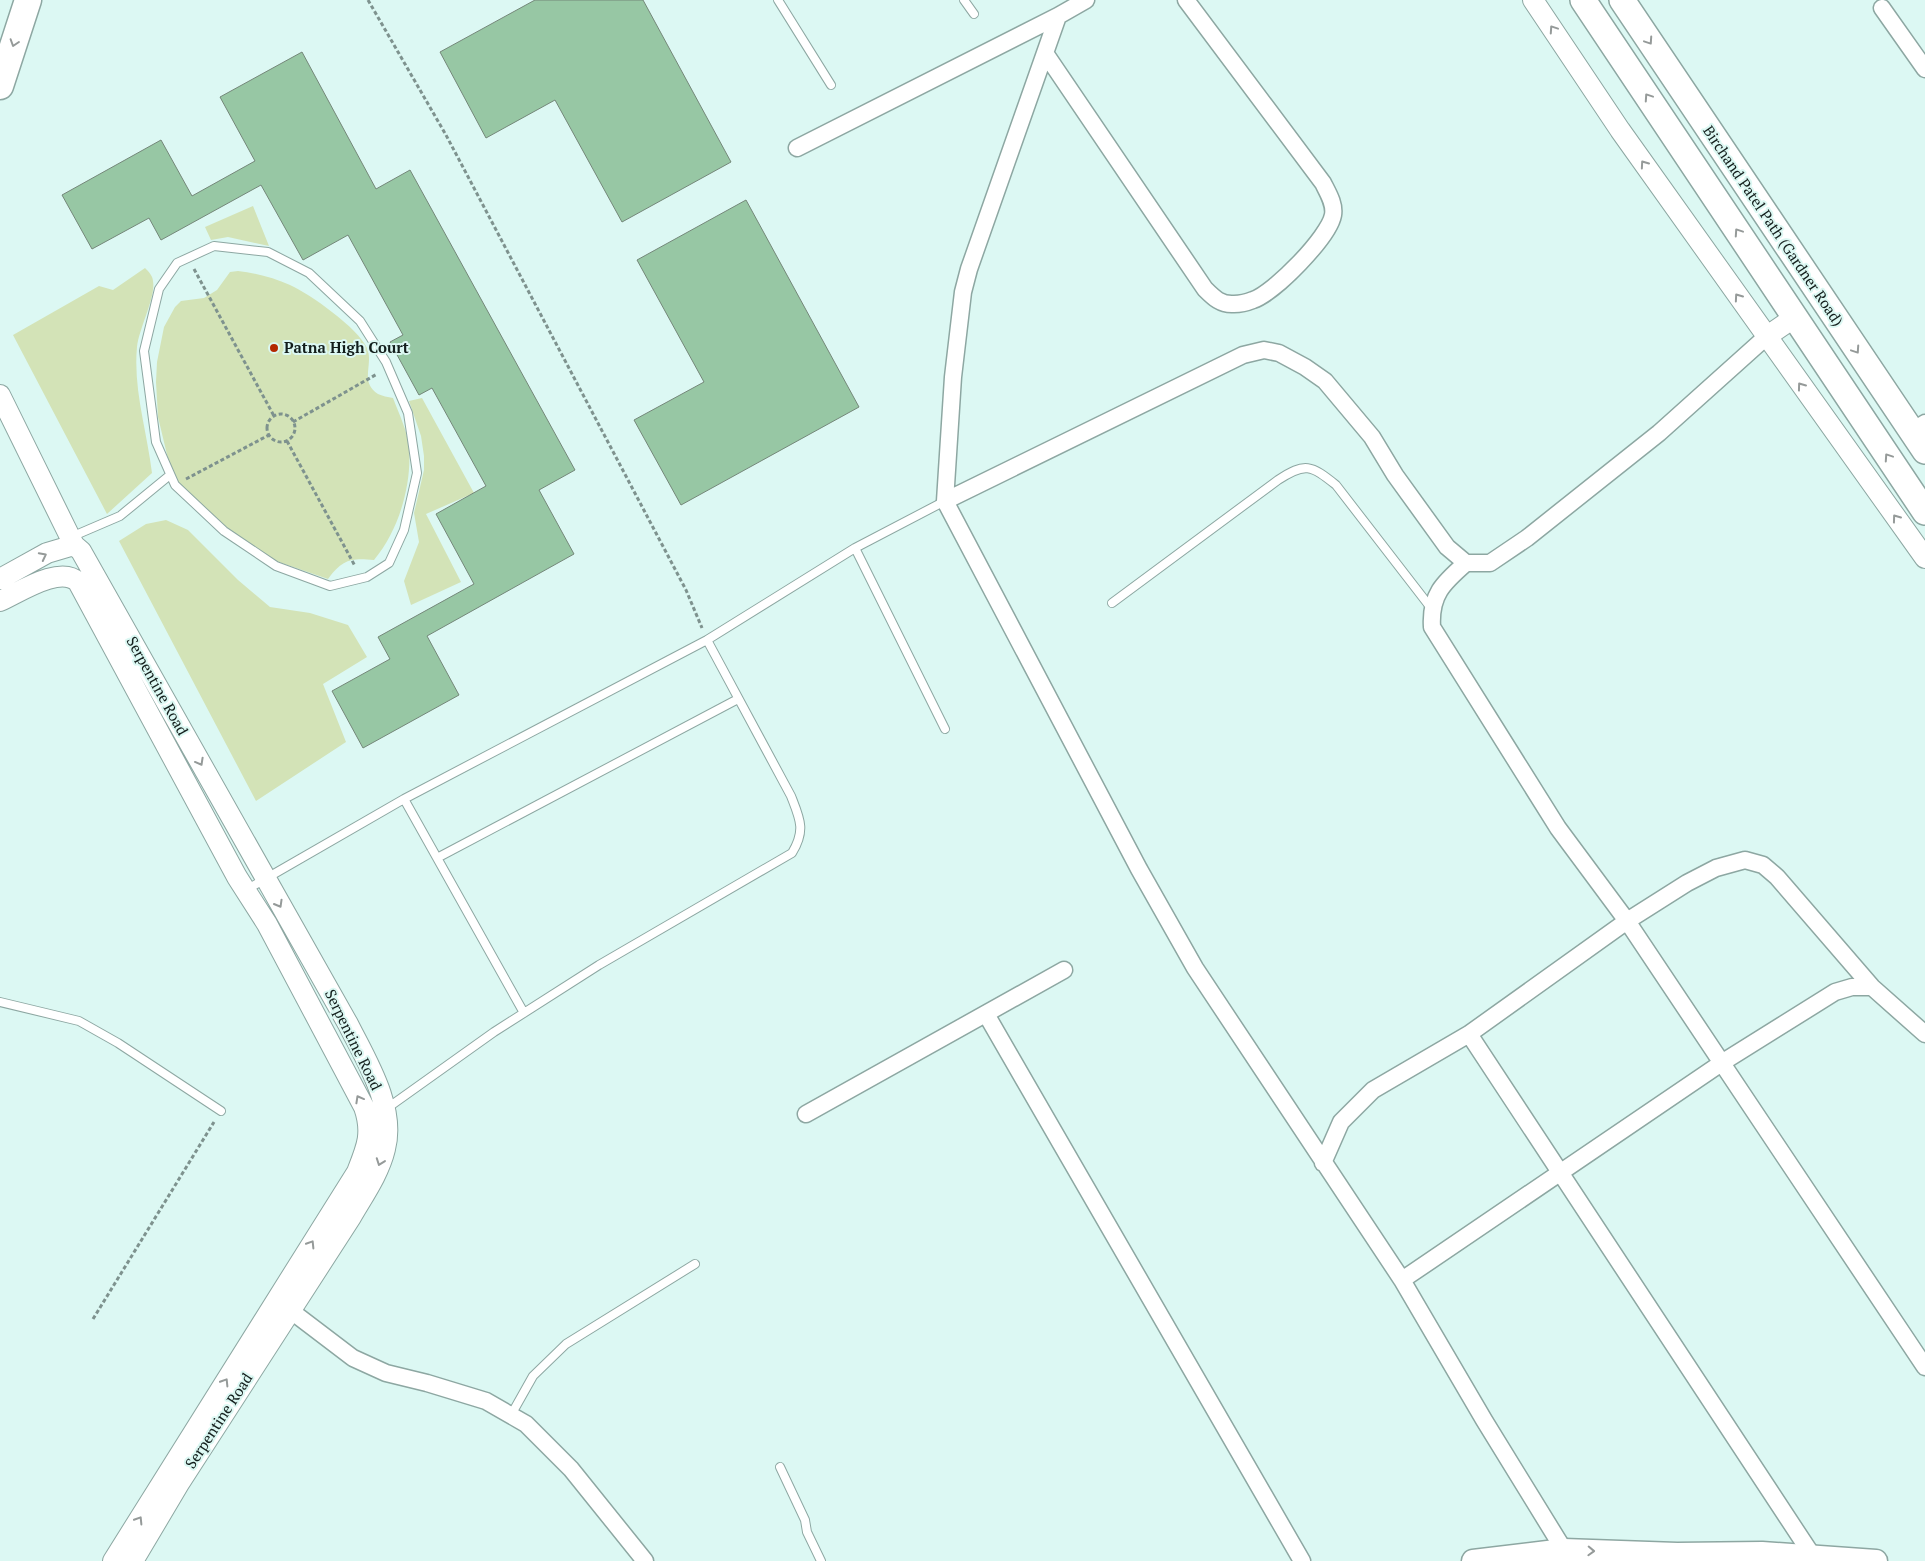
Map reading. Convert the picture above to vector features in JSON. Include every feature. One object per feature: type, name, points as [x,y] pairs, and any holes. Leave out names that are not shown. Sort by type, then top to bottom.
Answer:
[{"type":"highway","points":[[0,86],[28,0]]},
{"type":"main road","points":[[1583,0],[1925,512]]},
{"type":"main road","name":"Birchand Patel Path (Gardner Road)","points":[[1622,0],[1921,435]]},
{"type":"main road","points":[[1473,1561],[1564,1550],[1677,1554],[1762,1552],[1876,1561]]},
{"type":"street","points":[[797,148],[1086,0]]},
{"type":"street","points":[[1045,53],[1205,289],[1217,301],[1233,304],[1254,300],[1291,271],[1318,244],[1329,228],[1333,214],[1332,199],[1323,183],[1186,0]]},
{"type":"street","points":[[1533,0],[1620,130],[1925,558]]},
{"type":"street","points":[[1882,8],[1925,69]]},
{"type":"street","points":[[1058,16],[982,229],[963,292],[953,377],[945,501],[1135,861],[1187,952],[1219,1006],[1402,1280],[1484,1420],[1564,1550]]},
{"type":"street","points":[[945,501],[1243,355],[1264,350],[1279,353],[1305,366],[1332,388],[1372,437],[1433,531],[1447,547],[1466,563],[1490,563],[1526,538],[1659,433],[1766,337],[1795,317]]},
{"type":"street","name":"Serpentine Road","points":[[0,395],[72,541],[81,551],[348,1024],[377,1084],[384,1110],[378,1136],[386,1148],[376,1173],[351,1217],[283,1305],[133,1561]]},
{"type":"street","points":[[0,579],[72,541]]},
{"type":"street","points":[[1466,563],[1443,584],[1431,608],[1432,627],[1558,828],[1627,921],[1723,1062],[1925,1368]]},
{"type":"street","points":[[0,601],[60,575],[72,576],[78,582],[245,890],[267,924],[378,1136]]},
{"type":"street","points":[[1324,1163],[1341,1122],[1373,1090],[1469,1034],[1627,921],[1716,868],[1745,860],[1763,865],[1777,877],[1872,986],[1925,1034]]},
{"type":"street","points":[[806,1114],[1064,970]]},
{"type":"street","points":[[1402,1280],[1723,1062],[1835,992],[1852,987],[1872,986]]},
{"type":"street","points":[[986,1014],[1302,1561]]},
{"type":"street","points":[[1469,1034],[1812,1555]]},
{"type":"street","points":[[114,1561],[283,1305],[353,1358],[386,1373],[427,1382],[486,1401],[526,1424],[550,1445],[645,1561]]},
{"type":"lane","points":[[778,0],[832,85]]},
{"type":"lane","points":[[964,0],[974,14]]},
{"type":"lane","points":[[214,246],[268,252],[309,273],[360,321],[388,368],[408,413],[417,473],[404,530],[389,563],[367,577],[330,586],[276,566],[224,531],[175,485],[156,442],[144,351],[159,289],[177,263],[188,258],[214,246]]},
{"type":"lane","points":[[1112,603],[1278,480],[1291,471],[1305,466],[1319,471],[1336,485],[1400,571],[1431,608]]},
{"type":"lane","points":[[72,541],[120,516],[170,475]]},
{"type":"lane","points":[[245,890],[404,799],[707,640],[855,548],[945,501]]},
{"type":"lane","points":[[855,548],[945,729]]},
{"type":"lane","points":[[384,1110],[420,1083],[524,1013],[632,945],[792,853],[800,841],[801,823],[791,796],[707,640]]},
{"type":"lane","points":[[437,858],[738,699]]},
{"type":"lane","points":[[404,799],[524,1013]]},
{"type":"lane","points":[[0,1002],[79,1020],[118,1043],[221,1111]]},
{"type":"lane","points":[[511,1415],[534,1376],[566,1344],[694,1264]]},
{"type":"lane","points":[[780,1468],[805,1520],[807,1532],[821,1561]]},
{"type":"path","points":[[368,0],[446,136],[686,590],[707,640]]},
{"type":"path","points":[[188,258],[274,416]]},
{"type":"path","points":[[293,422],[388,368]]},
{"type":"path","points":[[274,416],[286,416],[293,422],[294,431],[287,441]]},
{"type":"path","points":[[274,416],[268,425],[269,435],[277,441],[287,441]]},
{"type":"path","points":[[175,485],[269,435]]},
{"type":"path","points":[[287,441],[362,577]]},
{"type":"path","points":[[93,1319],[221,1111]]},
{"type":"green space","points":[[253,206],[269,246],[228,237],[211,240],[205,227]]},
{"type":"green space","points":[[145,268],[152,277],[153,288],[150,304],[138,339],[136,363],[152,473],[107,514],[13,335],[99,286],[113,290]]},
{"type":"green space","points":[[238,271],[271,278],[299,289],[333,312],[354,331],[362,340],[369,354],[369,384],[378,394],[393,398],[407,434],[409,462],[406,492],[397,521],[383,548],[374,560],[359,559],[348,561],[338,567],[328,579],[273,560],[225,528],[180,486],[169,463],[158,417],[156,382],[157,362],[164,327],[175,307],[181,301],[204,298],[217,290],[230,272]]},
{"type":"green space","points":[[422,398],[474,493],[426,514],[461,582],[411,605],[404,581],[419,542],[414,513],[424,470],[424,456],[421,436],[409,401]]},
{"type":"green space","points":[[166,520],[188,530],[238,580],[270,607],[310,613],[348,625],[367,657],[323,684],[346,742],[256,801],[119,541],[146,524]]},
{"type":"building","points":[[535,0],[643,0],[731,162],[622,222],[555,100],[486,138],[440,52]]},
{"type":"building","points":[[302,52],[376,189],[410,170],[575,470],[539,490],[574,554],[427,636],[459,695],[363,748],[332,691],[390,659],[378,637],[474,584],[436,514],[486,486],[432,388],[419,395],[390,342],[403,335],[348,235],[303,260],[261,185],[161,240],[149,218],[92,249],[62,195],[161,140],[192,196],[255,161],[220,97]]},
{"type":"building","points":[[746,200],[859,407],[681,505],[634,420],[704,382],[637,260]]},
{"type":"place","name":"Patna High Court","points":[[274,348]]}]
